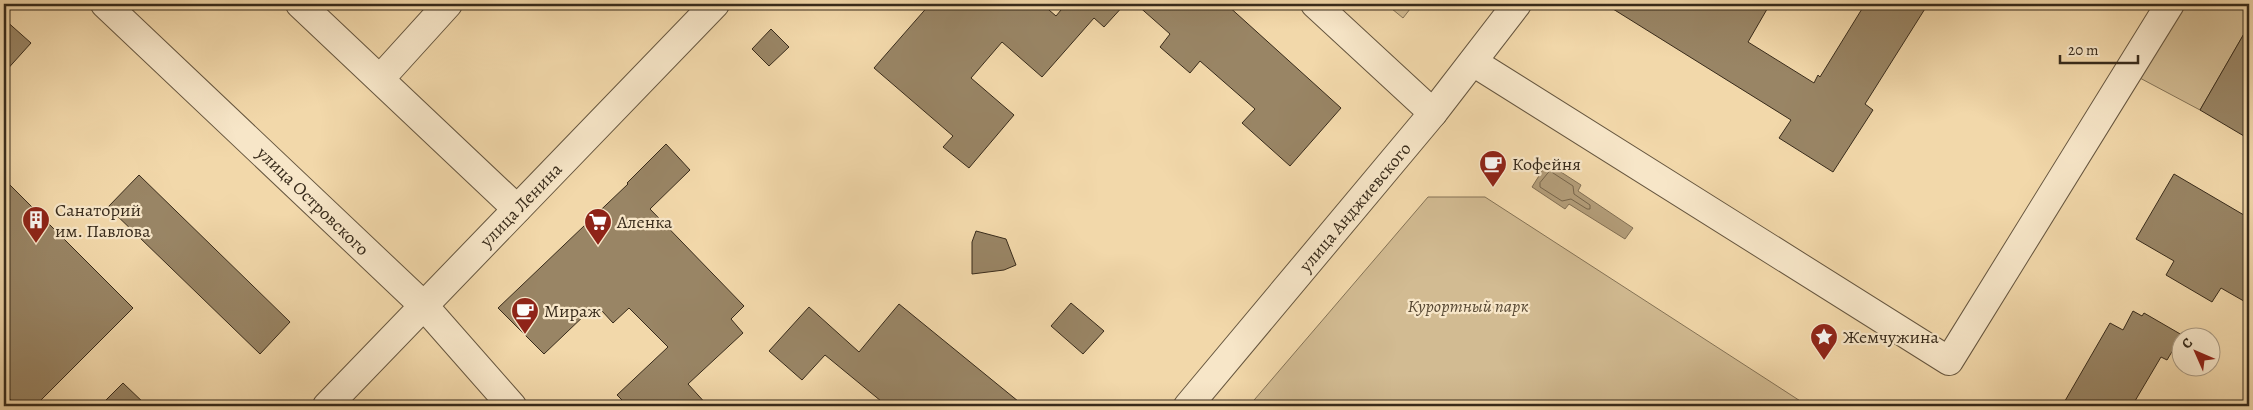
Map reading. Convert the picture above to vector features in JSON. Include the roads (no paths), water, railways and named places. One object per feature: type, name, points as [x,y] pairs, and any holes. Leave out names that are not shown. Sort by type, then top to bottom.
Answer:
[{"type":"street","name":"улица Островского","points":[[105,4],[424,306],[512,406]]},
{"type":"street","points":[[300,4],[517,210]]},
{"type":"street","points":[[380,79],[448,4]]},
{"type":"street","name":"улица Ленина","points":[[327,406],[715,4]]},
{"type":"street","points":[[1315,4],[1433,113]]},
{"type":"street","name":"улица Анджиевского","points":[[1188,406],[1433,113],[1517,4]]},
{"type":"street","points":[[1473,62],[1949,361],[2170,4]]},
{"type":"water","points":[[1547,163],[1581,185],[1578,191],[1633,228],[1625,239],[1569,204],[1565,209],[1532,187]]},
{"type":"place","name":"Кофейня","points":[[1493,188]]},
{"type":"place","name":"Санаторий им. Павлова","points":[[36,244]]},
{"type":"place","name":"Аленка","points":[[598,246]]},
{"type":"place","name":"Мираж","points":[[525,335]]},
{"type":"place","name":"Жемчужина","points":[[1824,361]]},
{"type":"park label","name":"Курортный парк","points":[[1468,306]]}]
